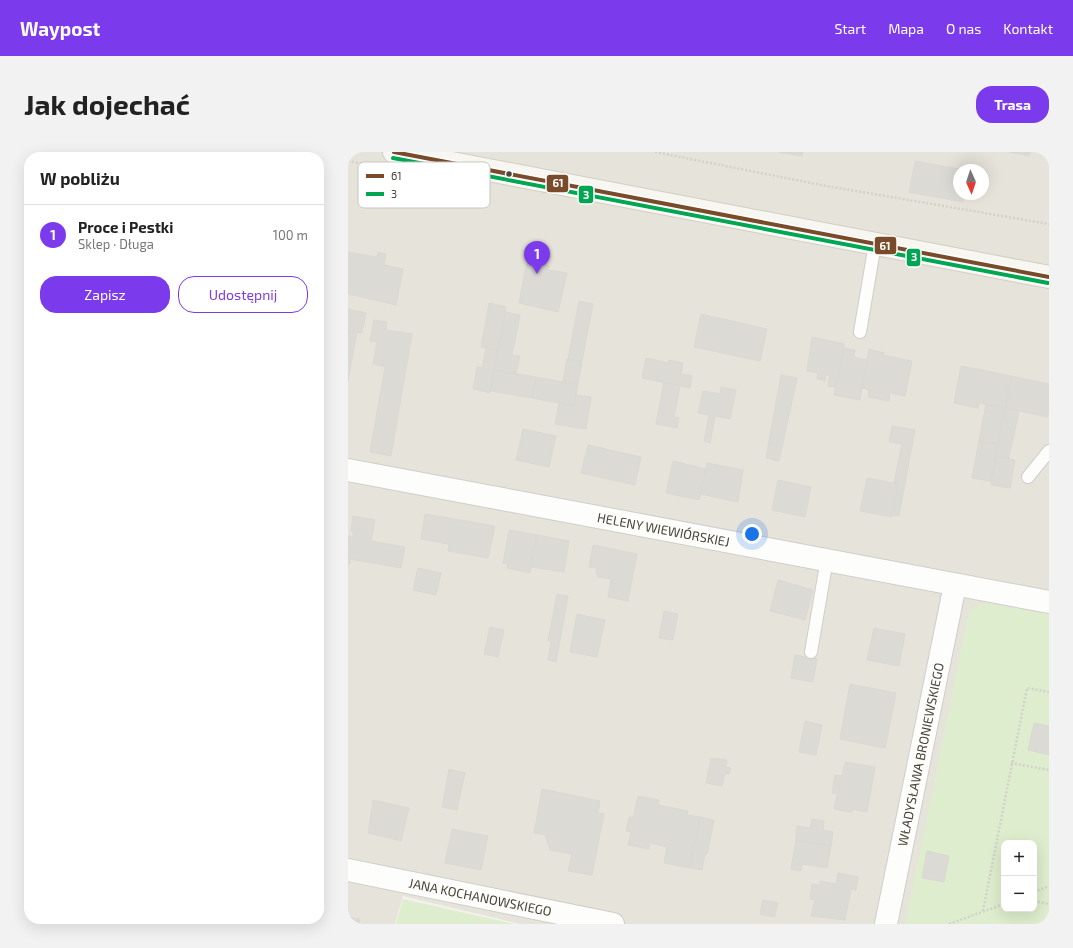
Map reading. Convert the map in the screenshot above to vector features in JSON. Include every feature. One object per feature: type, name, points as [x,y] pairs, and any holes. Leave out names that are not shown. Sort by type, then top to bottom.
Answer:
[{"type":"main road","points":[[394,152],[446,162]]},
{"type":"main road","points":[[490,170],[1049,277]]},
{"type":"street","name":"HELENY WIEWIÓRSKIEJ","points":[[348,470],[1049,602]]},
{"type":"street","name":"WŁADYSŁAWA BRONIEWSKIEGO","points":[[886,924],[955,585]]},
{"type":"street","name":"JANA KOCHANOWSKIEGO","points":[[348,870],[614,924]]},
{"type":"lane","points":[[860,332],[875,244]]},
{"type":"lane","points":[[1028,477],[1049,451]]},
{"type":"lane","points":[[811,652],[827,559]]},
{"type":"path","points":[[655,152],[821,185],[1049,224]]},
{"type":"path","points":[[984,911],[1011,763],[1027,688],[1049,692]]},
{"type":"path","points":[[1011,763],[1049,770]]},
{"type":"path","points":[[1037,891],[1049,886]]},
{"type":"path","points":[[1037,902],[1049,904]]},
{"type":"path","points":[[949,924],[1001,905]]},
{"type":"shaded area","points":[[348,152],[1049,152],[1049,924],[520,924],[403,896],[395,924],[348,924]]},
{"type":"green space","points":[[985,602],[1049,614],[1049,924],[905,924],[969,611]]},
{"type":"green space","points":[[403,899],[514,924],[396,924]]},
{"type":"building","points":[[779,152],[803,152],[802,156]]},
{"type":"building","points":[[1009,152],[1030,152],[1029,156]]},
{"type":"building","points":[[915,161],[953,168],[953,200],[963,200],[963,202],[909,192]]},
{"type":"building","points":[[348,252],[377,257],[378,252],[386,254],[384,265],[403,269],[396,305],[348,294]]},
{"type":"building","points":[[527,261],[549,266],[548,270],[567,273],[558,312],[519,303]]},
{"type":"building","points":[[579,301],[593,304],[582,361],[568,359]]},
{"type":"building","points":[[489,303],[506,307],[498,350],[481,347]]},
{"type":"building","points":[[348,309],[366,313],[362,333],[348,331]]},
{"type":"building","points":[[505,312],[520,315],[512,355],[520,356],[516,374],[494,370]]},
{"type":"building","points":[[701,314],[767,329],[760,361],[694,347]]},
{"type":"building","points":[[374,320],[387,322],[386,330],[412,334],[391,456],[370,452],[385,367],[373,364],[377,342],[370,341]]},
{"type":"building","points":[[348,331],[357,332],[348,381]]},
{"type":"building","points":[[812,337],[844,344],[836,387],[828,386],[830,375],[826,375],[825,381],[817,379],[818,373],[807,371]]},
{"type":"building","points":[[486,348],[498,350],[490,393],[473,389],[477,367],[482,368]]},
{"type":"building","points":[[844,348],[855,350],[854,357],[867,360],[860,400],[834,395]]},
{"type":"building","points":[[869,349],[884,353],[883,355],[912,361],[905,396],[890,393],[889,401],[868,397],[869,390],[862,388]]},
{"type":"building","points":[[646,358],[668,363],[669,360],[683,363],[681,374],[692,376],[690,388],[642,378]]},
{"type":"building","points":[[567,359],[582,362],[578,384],[563,381]]},
{"type":"building","points":[[961,366],[1011,376],[1005,408],[979,403],[978,408],[954,403]]},
{"type":"building","points":[[494,370],[536,377],[532,398],[491,391]]},
{"type":"building","points":[[781,375],[797,378],[779,461],[766,458]]},
{"type":"building","points":[[1011,376],[1049,384],[1048,417],[1005,408]]},
{"type":"building","points":[[536,377],[578,385],[574,406],[532,398]]},
{"type":"building","points":[[664,382],[680,386],[674,417],[679,418],[677,428],[656,424]]},
{"type":"building","points":[[721,387],[736,390],[730,419],[715,416],[710,443],[704,441],[709,415],[698,413],[703,391],[720,394]]},
{"type":"building","points":[[576,395],[591,397],[586,429],[555,424],[559,403],[574,406]]},
{"type":"building","points":[[986,404],[1005,408],[998,444],[979,441]]},
{"type":"building","points":[[1005,408],[1019,411],[1009,458],[996,456]]},
{"type":"building","points":[[892,426],[915,430],[899,516],[892,515],[898,484],[894,483],[902,444],[889,442]]},
{"type":"building","points":[[523,429],[556,436],[549,467],[516,460]]},
{"type":"building","points":[[979,441],[998,444],[991,481],[972,478]]},
{"type":"building","points":[[588,445],[641,457],[635,485],[581,473]]},
{"type":"building","points":[[996,456],[1015,460],[1010,488],[991,485]]},
{"type":"building","points":[[673,461],[706,469],[699,500],[666,493]]},
{"type":"building","points":[[707,463],[743,470],[738,502],[700,494]]},
{"type":"building","points":[[867,478],[898,484],[892,517],[860,511]]},
{"type":"building","points":[[778,480],[811,487],[805,517],[772,510]]},
{"type":"building","points":[[425,514],[495,526],[488,558],[448,551],[449,544],[421,539]]},
{"type":"building","points":[[353,516],[375,520],[371,541],[405,547],[401,568],[350,559],[350,564],[348,564],[348,536],[353,537],[353,531],[351,531]]},
{"type":"building","points":[[509,530],[537,535],[530,573],[507,568],[508,564],[503,563]]},
{"type":"building","points":[[537,535],[569,541],[564,572],[531,567]]},
{"type":"building","points":[[593,545],[637,554],[628,601],[608,597],[611,579],[598,577],[596,568],[589,567]]},
{"type":"building","points":[[418,568],[441,573],[436,595],[413,590]]},
{"type":"building","points":[[778,580],[813,590],[805,620],[770,611]]},
{"type":"building","points":[[557,594],[568,596],[556,662],[548,660],[551,642],[548,641]]},
{"type":"building","points":[[664,611],[678,614],[673,640],[659,638]]},
{"type":"building","points":[[577,614],[605,620],[597,657],[570,652]]},
{"type":"building","points":[[490,627],[504,630],[498,657],[484,654]]},
{"type":"building","points":[[874,628],[905,634],[899,666],[867,660]]},
{"type":"building","points":[[795,655],[817,659],[813,682],[791,678]]},
{"type":"building","points":[[850,684],[896,693],[885,748],[840,739]]},
{"type":"building","points":[[805,721],[822,725],[816,755],[799,752]]},
{"type":"building","points":[[1034,723],[1049,726],[1049,755],[1028,750]]},
{"type":"building","points":[[711,758],[727,760],[726,767],[731,768],[729,774],[725,773],[722,786],[706,783]]},
{"type":"building","points":[[845,762],[875,767],[867,812],[852,809],[852,812],[834,809],[837,794],[832,793],[835,775],[842,776]]},
{"type":"building","points":[[449,769],[465,773],[457,810],[442,807]]},
{"type":"building","points":[[542,789],[600,801],[598,813],[604,814],[592,875],[568,871],[572,854],[550,850],[545,835],[534,833]]},
{"type":"building","points":[[638,796],[659,800],[658,805],[688,811],[687,815],[700,817],[690,868],[664,863],[667,847],[650,843],[649,849],[628,845],[631,832],[626,831],[629,817],[633,818]]},
{"type":"building","points":[[373,800],[409,808],[401,841],[368,833]]},
{"type":"building","points":[[700,817],[714,820],[702,870],[690,868]]},
{"type":"building","points":[[812,819],[824,821],[823,830],[833,832],[831,846],[796,840],[797,826],[810,828]]},
{"type":"building","points":[[452,829],[488,836],[481,870],[445,863]]},
{"type":"building","points":[[796,840],[831,846],[827,868],[802,864],[801,871],[791,869]]},
{"type":"building","points":[[927,851],[949,856],[944,882],[922,878]]},
{"type":"building","points":[[838,873],[858,877],[856,890],[851,889],[845,920],[811,916],[815,900],[810,899],[812,884],[820,885],[820,881],[836,884]]},
{"type":"building","points":[[763,900],[778,903],[774,917],[760,914]]},
{"type":"building","points":[[348,917],[360,919],[359,924],[348,924]]},
{"type":"transit line","name":"61","points":[[394,152],[446,162]]},
{"type":"transit line","name":"3","points":[[393,158],[414,162]]},
{"type":"transit line","name":"61","points":[[490,170],[1049,277]]},
{"type":"transit line","name":"3","points":[[490,177],[1048,283]]},
{"type":"place","name":"Proce i Pestki","points":[[537,274]]}]
